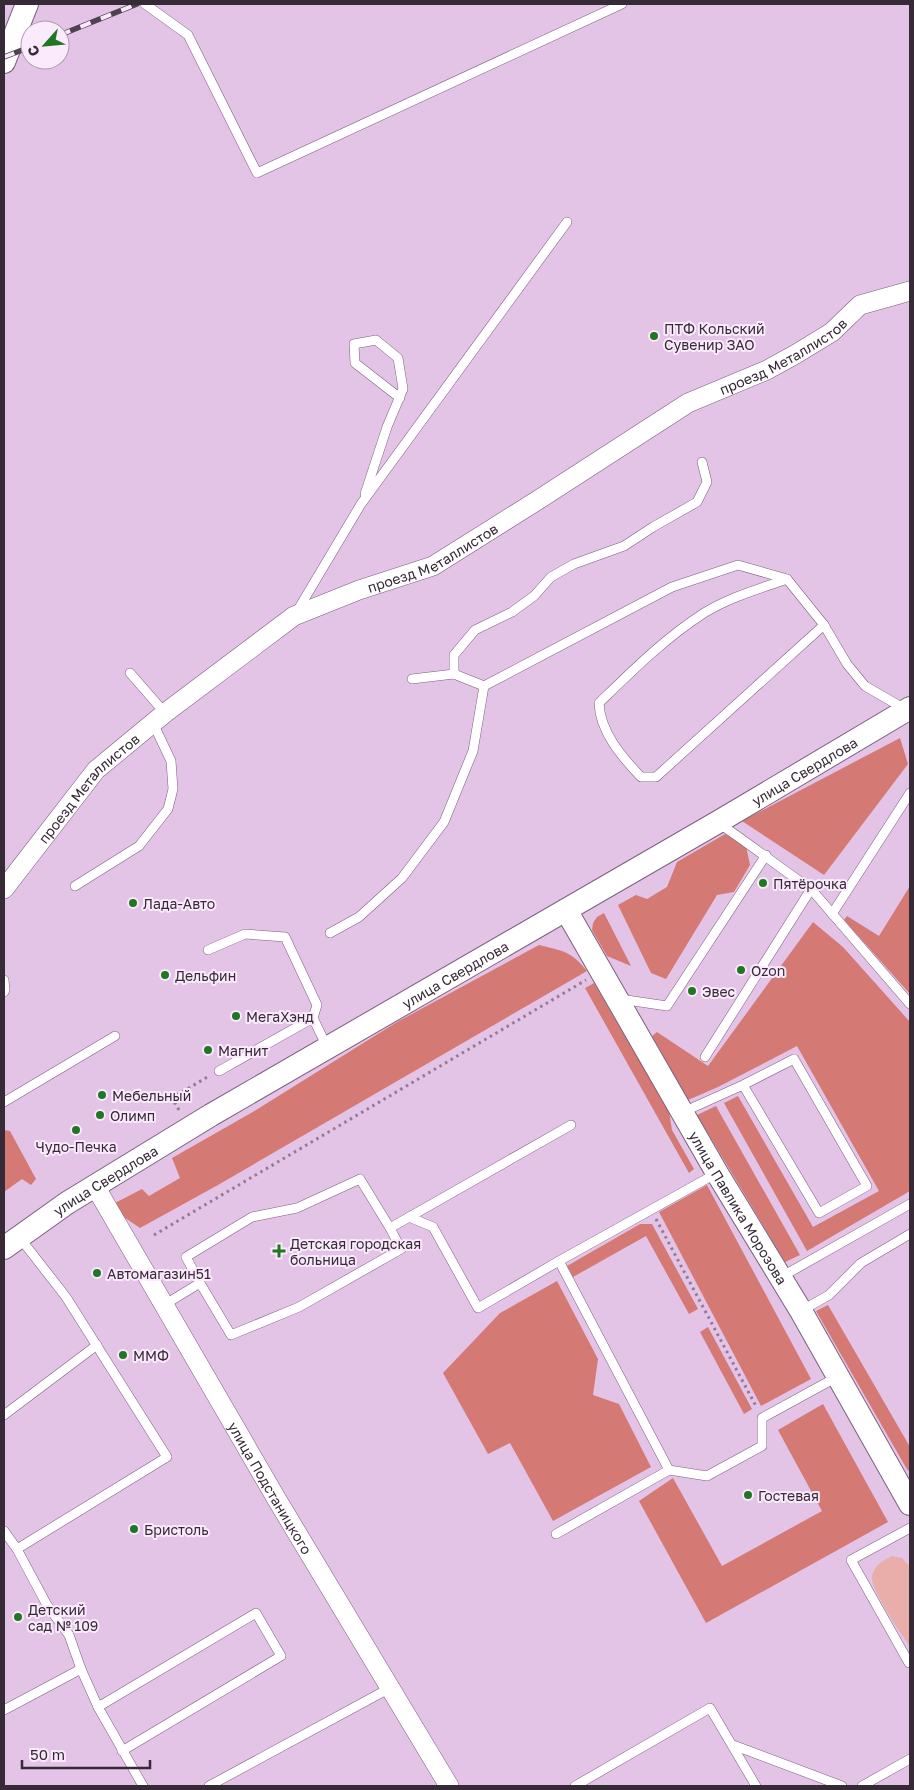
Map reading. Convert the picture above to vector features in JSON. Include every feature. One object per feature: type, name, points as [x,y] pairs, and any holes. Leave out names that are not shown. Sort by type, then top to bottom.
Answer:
[{"type":"street","points":[[4,62],[10,32],[27,4]]},
{"type":"street","name":"проезд Металлистов","points":[[4,889],[96,770],[159,718],[294,616],[359,590],[433,566],[688,403],[767,370],[796,354],[832,332],[860,305],[910,290]]},
{"type":"street","name":"улица Свердлова","points":[[11,1242],[95,1186],[327,1047],[909,713]]},
{"type":"street","name":"улица Павлика Морозова","points":[[566,910],[717,1173],[781,1277],[908,1495]]},
{"type":"street","name":"улица Подстаницкого","points":[[95,1186],[271,1490],[449,1786]]},
{"type":"lane","points":[[145,4],[188,34],[257,173],[622,4]]},
{"type":"lane","points":[[294,616],[362,504],[567,222]]},
{"type":"lane","points":[[362,504],[388,427],[404,389],[398,358],[376,340],[354,344],[355,363],[400,398]]},
{"type":"lane","points":[[454,674],[454,655],[475,630],[512,612],[534,596],[551,577],[574,564],[624,546],[653,526],[696,502],[707,482],[702,462]]},
{"type":"lane","points":[[412,680],[454,674],[484,686],[672,587],[738,565],[787,579],[824,625],[847,664],[865,686],[909,713]]},
{"type":"lane","points":[[787,579],[737,596],[705,612],[661,644],[599,703],[599,714],[624,759],[641,777],[656,777],[824,625]]},
{"type":"lane","points":[[75,886],[139,846],[168,809],[173,789],[171,761],[159,718],[130,673]]},
{"type":"lane","points":[[330,933],[359,917],[402,878],[444,822],[473,751],[484,686]]},
{"type":"lane","points":[[832,914],[910,792]]},
{"type":"lane","points":[[718,822],[811,889],[910,1004]]},
{"type":"lane","points":[[617,999],[667,1006],[766,855]]},
{"type":"lane","points":[[705,1057],[811,889]]},
{"type":"lane","points":[[208,950],[244,934],[285,937],[317,1004],[313,1018],[327,1047]]},
{"type":"lane","points":[[4,980],[4,992]]},
{"type":"lane","points":[[219,1071],[313,1018]]},
{"type":"lane","points":[[4,1102],[114,1036]]},
{"type":"lane","points":[[683,1112],[794,1059],[867,1186],[819,1213],[743,1085]]},
{"type":"lane","points":[[390,1228],[571,1125]]},
{"type":"lane","points":[[409,1217],[433,1227],[478,1308],[717,1173]]},
{"type":"lane","points":[[360,1179],[401,1249],[299,1307],[231,1335],[200,1283],[186,1257],[252,1217],[297,1208],[360,1179]]},
{"type":"lane","points":[[781,1277],[910,1204]]},
{"type":"lane","points":[[801,1311],[829,1294],[861,1263],[910,1234]]},
{"type":"lane","points":[[11,1242],[66,1297],[167,1457],[17,1549]]},
{"type":"lane","points":[[559,1261],[669,1470]]},
{"type":"lane","points":[[164,1305],[200,1283]]},
{"type":"lane","points":[[4,1415],[97,1345]]},
{"type":"lane","points":[[556,1534],[669,1470],[707,1476],[762,1446],[762,1418],[838,1377]]},
{"type":"lane","points":[[909,1663],[851,1560],[910,1528]]},
{"type":"lane","points":[[4,1531],[17,1549],[47,1605],[69,1635],[81,1669],[98,1707],[143,1786]]},
{"type":"lane","points":[[98,1707],[256,1613],[282,1656],[122,1751]]},
{"type":"lane","points":[[4,1710],[81,1669]]},
{"type":"lane","points":[[209,1786],[390,1688]]},
{"type":"lane","points":[[575,1786],[710,1708],[756,1786]]},
{"type":"lane","points":[[733,1745],[842,1786]]},
{"type":"lane","points":[[862,1786],[910,1759]]},
{"type":"path","points":[[154,1235],[602,971]]},
{"type":"path","points":[[178,1110],[172,1098],[219,1071]]},
{"type":"path","points":[[653,1214],[762,1418]]},
{"type":"shaded area","points":[[900,738],[908,764],[824,875],[742,821]]},
{"type":"shaded area","points":[[725,834],[746,846],[750,865],[734,892],[717,895],[666,979],[651,973],[618,905],[636,895],[647,899],[667,887],[677,862]]},
{"type":"shaded area","points":[[910,886],[910,994],[844,920],[847,916],[879,936]]},
{"type":"shaded area","points":[[604,913],[631,966],[607,956],[592,930],[593,923],[597,917]]},
{"type":"shaded area","points":[[813,922],[843,947],[910,1022],[910,1191],[807,1251],[724,1103],[738,1096],[813,1227],[879,1191],[797,1046],[718,1087],[688,1100],[652,1036],[657,1032],[708,1066]]},
{"type":"shaded area","points":[[539,945],[566,953],[576,959],[587,971],[218,1185],[140,1228],[115,1211],[113,1204],[142,1189],[149,1196],[180,1178],[172,1158],[251,1113],[397,1022]]},
{"type":"shaded area","points":[[594,983],[669,1111],[672,1130],[694,1169],[689,1173],[585,988]]},
{"type":"shaded area","points":[[716,1106],[800,1255],[785,1262],[697,1115]]},
{"type":"shaded area","points":[[4,1130],[10,1131],[36,1179],[31,1185],[22,1179],[4,1192]]},
{"type":"shaded area","points":[[707,1185],[811,1379],[761,1406],[659,1212]]},
{"type":"shaded area","points":[[640,1224],[652,1224],[698,1309],[689,1314],[646,1236],[573,1277],[567,1266]]},
{"type":"shaded area","points":[[557,1281],[598,1359],[593,1395],[619,1404],[651,1467],[553,1521],[510,1443],[488,1454],[443,1373],[500,1313]]},
{"type":"shaded area","points":[[828,1305],[910,1447],[910,1469],[908,1471],[816,1311]]},
{"type":"shaded area","points":[[708,1327],[752,1409],[744,1414],[700,1332]]},
{"type":"shaded area","points":[[823,1404],[888,1522],[706,1623],[639,1501],[673,1478],[722,1566],[822,1511],[778,1430]]},
{"type":"shaded area","points":[[892,1556],[902,1558],[910,1567],[910,1646],[876,1592],[873,1584],[872,1578],[876,1567]]},
{"type":"railway","points":[[70,31],[137,4]]},
{"type":"railway","points":[[4,57],[20,51]]},
{"type":"place","name":"ПТФ Кольский Сувенир ЗАО","points":[[654,336]]},
{"type":"place","name":"Пятёрочка","points":[[763,883]]},
{"type":"place","name":"Лада-Авто","points":[[133,903]]},
{"type":"place","name":"Ozon","points":[[741,970]]},
{"type":"place","name":"Дельфин","points":[[165,975]]},
{"type":"place","name":"Эвес","points":[[692,991]]},
{"type":"place","name":"МегаХэнд","points":[[236,1016]]},
{"type":"place","name":"Магнит","points":[[208,1050]]},
{"type":"place","name":"Мебельный","points":[[102,1095]]},
{"type":"place","name":"Олимп","points":[[100,1115]]},
{"type":"place","name":"Чудо-Печка","points":[[76,1130]]},
{"type":"place","name":"Детская городская больница","points":[[279,1251]]},
{"type":"place","name":"Автомагазин51","points":[[97,1273]]},
{"type":"place","name":"ММФ","points":[[123,1355]]},
{"type":"place","name":"Гостевая","points":[[748,1495]]},
{"type":"place","name":"Бристоль","points":[[134,1529]]},
{"type":"place","name":"Детский сад № 109","points":[[18,1617]]}]
